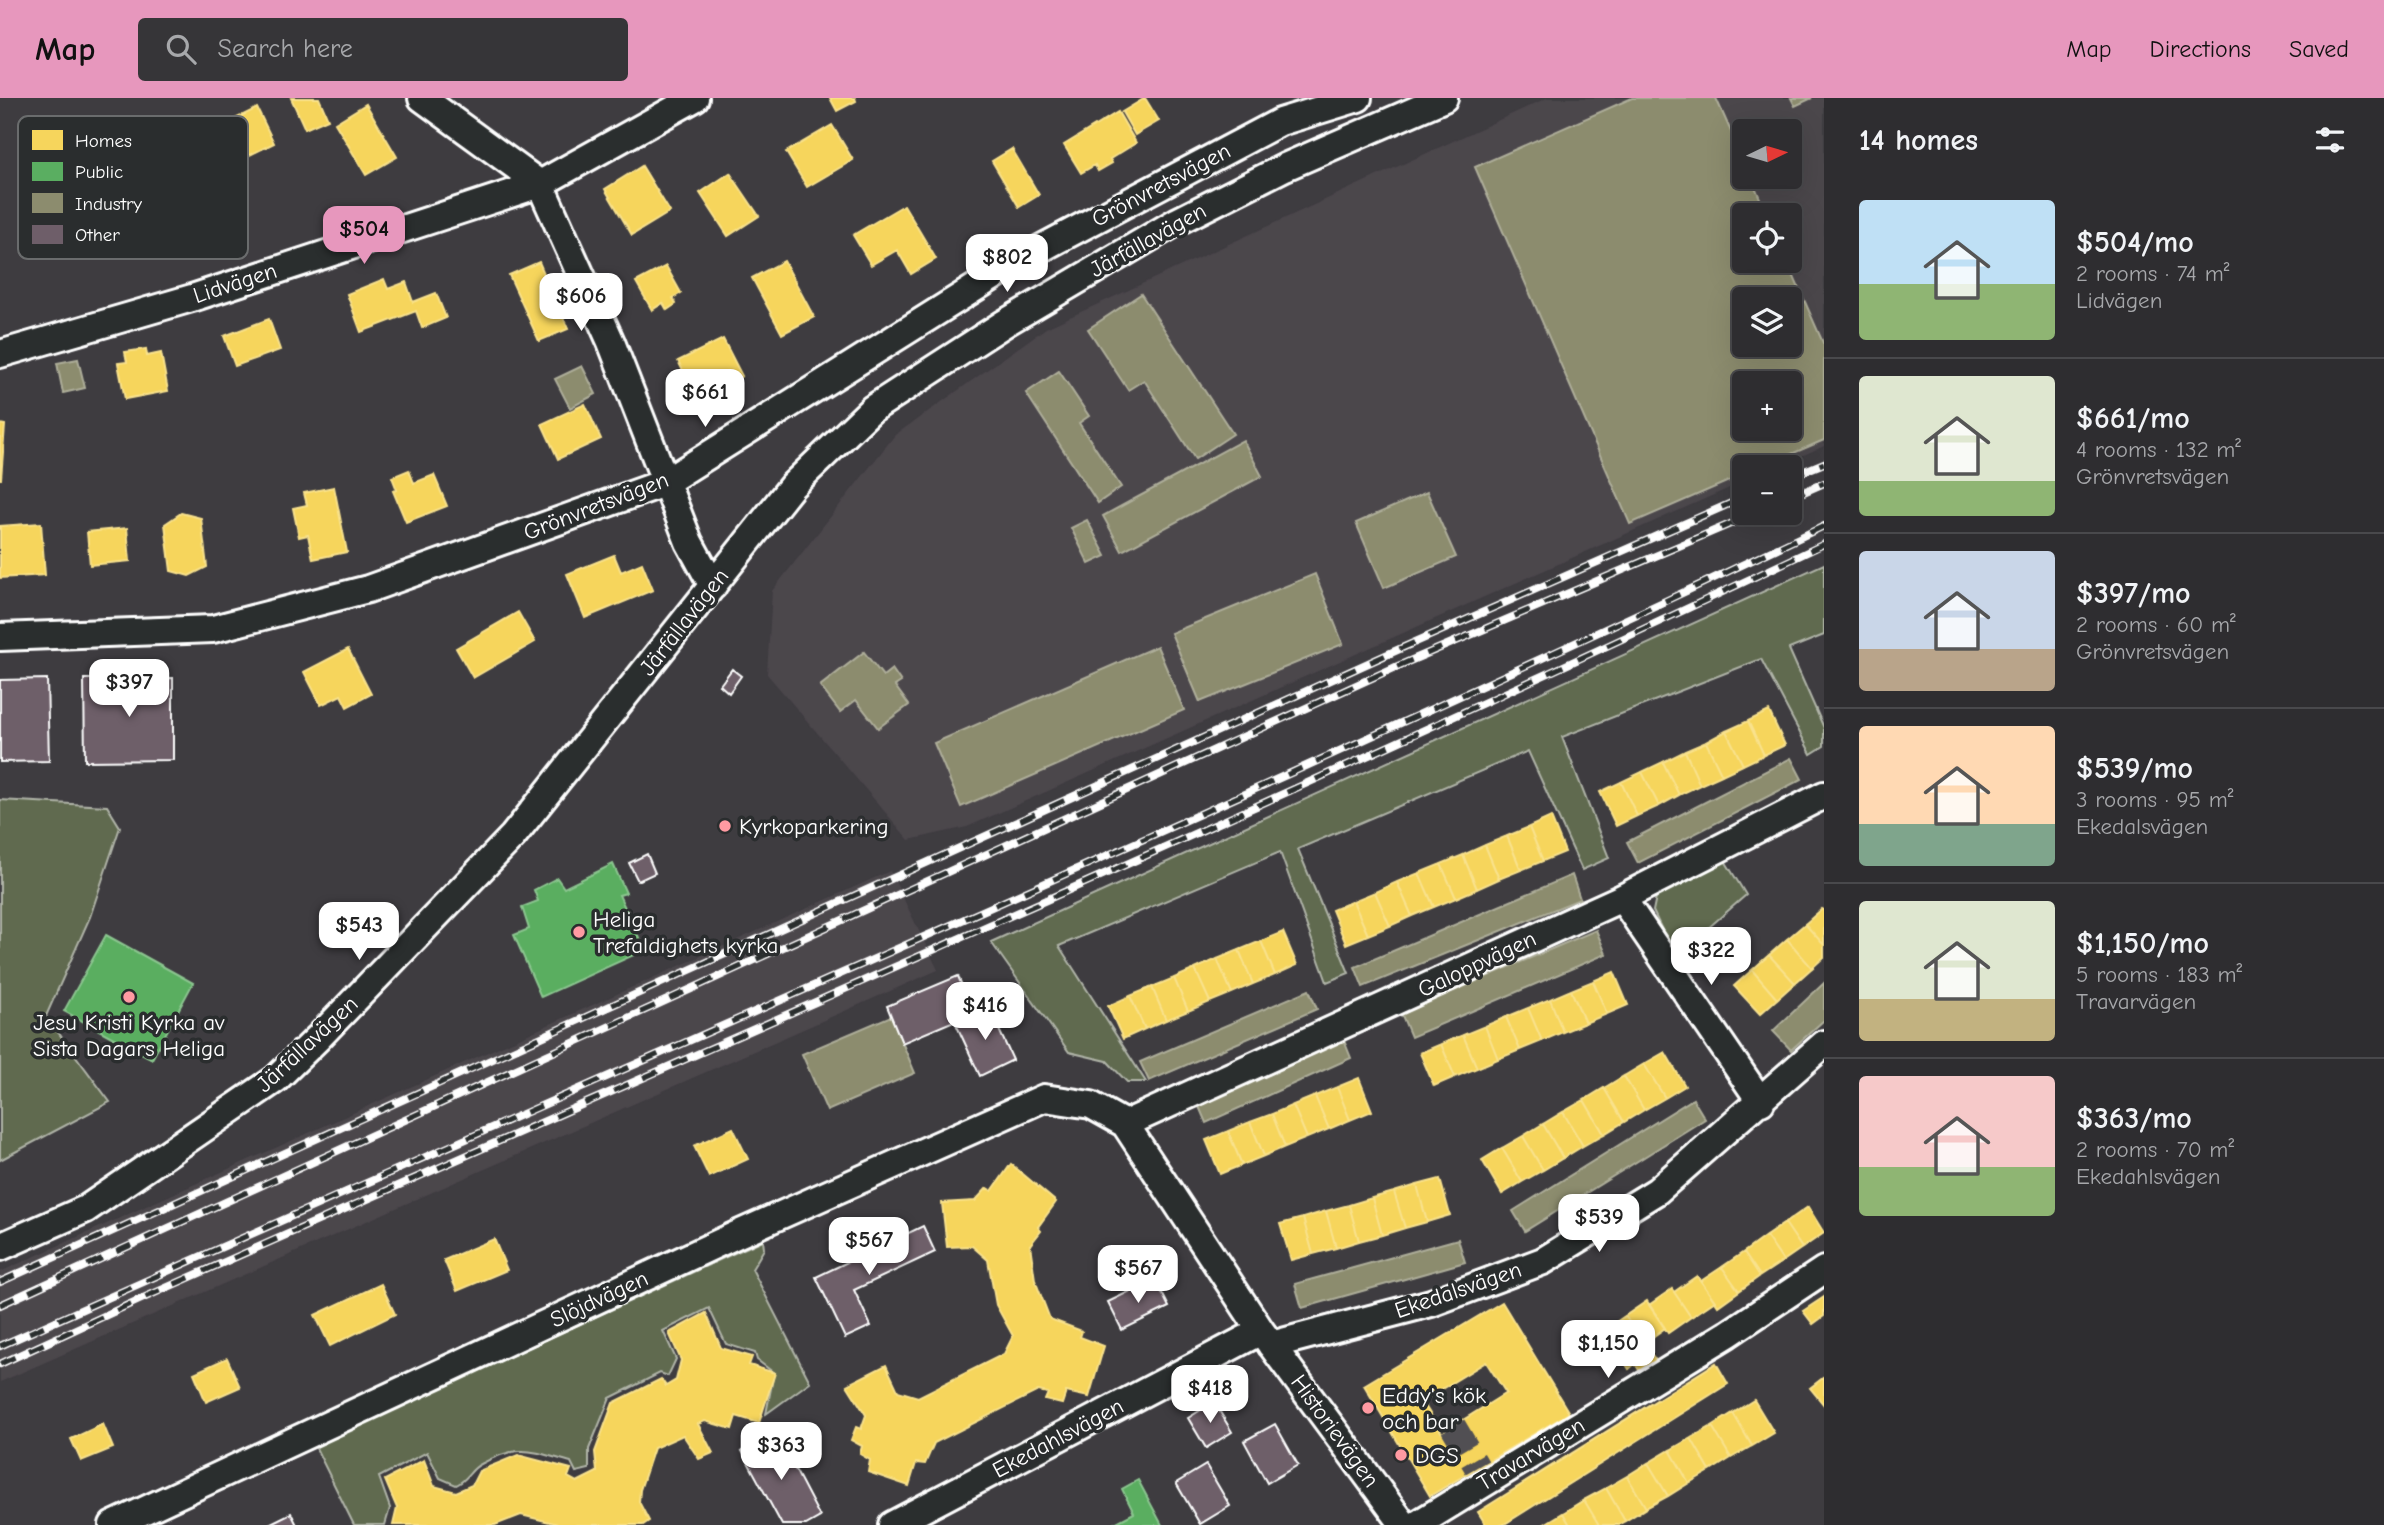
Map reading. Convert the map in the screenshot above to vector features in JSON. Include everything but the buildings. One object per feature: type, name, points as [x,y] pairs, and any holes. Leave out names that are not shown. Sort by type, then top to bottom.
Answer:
[{"type":"street","points":[[422,98],[540,184],[611,342],[689,542],[713,586]]},
{"type":"street","name":"Lidvägen","points":[[0,354],[192,298],[540,184],[695,98]]},
{"type":"street","name":"Grönvretsvägen","points":[[0,637],[213,629],[368,589],[664,483],[1021,259],[1280,122],[1358,98]]},
{"type":"street","name":"Järfällavägen","points":[[0,1247],[86,1209],[276,1079],[513,836],[792,486],[872,409],[1005,323],[1178,221],[1285,167],[1444,98]]},
{"type":"street","name":"Galoppvägen","points":[[1125,1124],[1622,898],[1824,795]]},
{"type":"street","points":[[1622,898],[1761,1101]]},
{"type":"street","name":"Ekedalsvägen","points":[[1266,1338],[1431,1303],[1542,1261],[1657,1191],[1824,1044]]},
{"type":"street","name":"Slöjdvägen","points":[[113,1525],[736,1235],[1044,1098],[1091,1104]]},
{"type":"street","name":"Historievägen","points":[[1091,1104],[1125,1124],[1266,1338],[1404,1525]]},
{"type":"street","name":"Travarvägen","points":[[1416,1525],[1728,1334],[1824,1270]]},
{"type":"street","name":"Ekedahlsvägen","points":[[892,1525],[1266,1338]]},
{"type":"shaded area","points":[[1547,98],[1824,98],[1824,446],[1802,456],[1732,455],[1732,487],[967,827],[909,840],[767,674],[772,591],[895,435],[1046,328]]},
{"type":"shaded area","points":[[890,871],[938,970],[0,1382],[0,1272]]},
{"type":"green space","points":[[1824,564],[1824,635],[1789,649],[1824,728],[1824,746],[1811,754],[1761,659],[1562,737],[1609,858],[1582,870],[1528,751],[1298,849],[1349,973],[1327,982],[1280,852],[1059,946],[1146,1082],[1127,1082],[1107,1061],[1069,1052],[991,942]]},
{"type":"green space","points":[[0,800],[107,806],[120,827],[90,917],[46,1016],[110,1102],[0,1160]]},
{"type":"green space","points":[[1724,859],[1746,895],[1675,957],[1653,911],[1657,892]]},
{"type":"green space","points":[[763,1240],[764,1249],[752,1269],[810,1382],[766,1414],[774,1373],[757,1360],[755,1353],[726,1344],[709,1308],[663,1331],[676,1359],[668,1376],[660,1373],[610,1398],[589,1449],[589,1469],[576,1472],[571,1462],[535,1452],[516,1451],[481,1464],[456,1485],[440,1478],[427,1452],[379,1477],[390,1508],[385,1525],[354,1525],[315,1446]]},
{"type":"tunnel","points":[[1453,1426],[1477,1467]]},
{"type":"railway","points":[[1802,472],[1824,463]]},
{"type":"railway","points":[[1802,493],[1824,483]]},
{"type":"railway","points":[[0,1282],[1386,655],[1732,503]]},
{"type":"railway","points":[[0,1305],[1398,666],[1732,523]]},
{"type":"railway","points":[[0,1346],[1143,840],[1824,526]]},
{"type":"railway","points":[[0,1364],[141,1299],[1196,833],[1824,544]]},
{"type":"place","name":"Kyrkoparkering","points":[[725,826]]},
{"type":"place","name":"Heliga Trefaldighets kyrka","points":[[579,932]]},
{"type":"place","name":"Jesu Kristi Kyrka av Sista Dagars Heliga","points":[[129,997]]},
{"type":"place","name":"Eddy's kök och bar","points":[[1368,1408]]},
{"type":"place","name":"DGS","points":[[1401,1455]]}]
